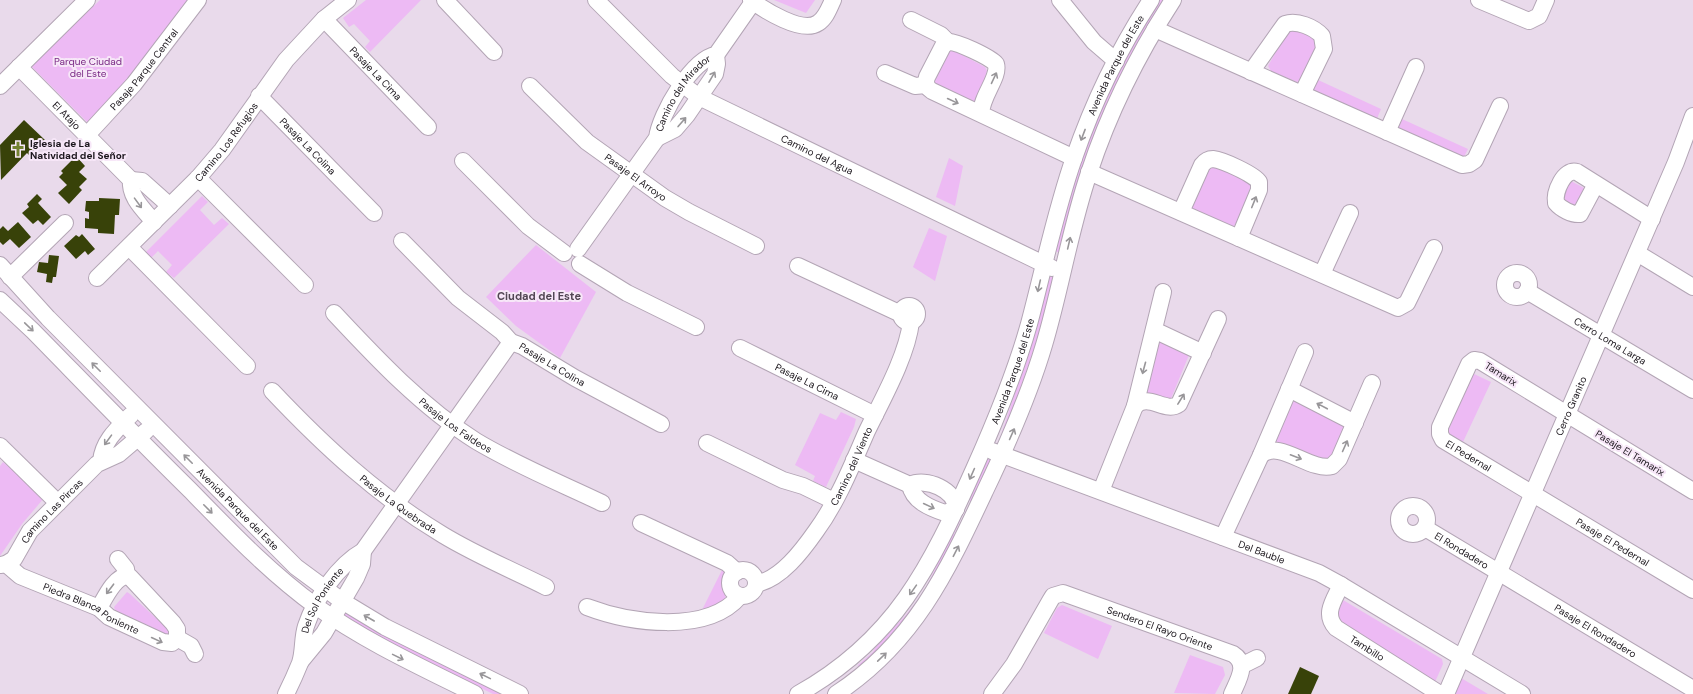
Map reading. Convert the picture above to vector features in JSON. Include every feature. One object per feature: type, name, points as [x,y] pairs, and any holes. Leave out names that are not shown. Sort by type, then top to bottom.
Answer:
[{"type":"street","points":[[0,86],[87,0]]},
{"type":"street","name":"Pasaje Parque Central","points":[[87,135],[138,79],[198,0]]},
{"type":"street","name":"Camino Los Refugios","points":[[97,278],[198,178],[222,150],[286,60],[324,19],[348,0]]},
{"type":"street","points":[[445,0],[494,52]]},
{"type":"street","name":"Camino del Agua","points":[[596,0],[683,85],[699,97],[1062,274]]},
{"type":"street","points":[[752,1],[796,25],[808,27],[814,26],[823,19],[833,0]]},
{"type":"street","points":[[1060,0],[1094,42],[1116,61]]},
{"type":"street","name":"Avenida Parque del Este","points":[[798,694],[834,671],[871,640],[902,605],[928,565],[956,509],[983,448],[1019,356],[1056,216],[1074,158],[1092,113],[1116,61],[1151,0]]},
{"type":"street","name":"Avenida Parque del Este","points":[[836,694],[857,688],[913,622],[940,582],[1003,455],[1037,368],[1062,274],[1078,205],[1089,172],[1115,106],[1155,29],[1173,0]]},
{"type":"street","points":[[1479,0],[1529,21],[1539,16],[1546,0]]},
{"type":"street","name":"Camino del Mirador","points":[[574,256],[657,138],[663,115],[683,85],[702,60],[716,55],[752,1]]},
{"type":"street","name":"Pasaje La Cima","points":[[324,19],[428,127]]},
{"type":"street","points":[[911,20],[941,35],[948,42],[957,43],[990,59],[996,64],[996,74],[983,98],[981,114]]},
{"type":"street","points":[[1251,72],[1279,30],[1285,24],[1294,22],[1310,28],[1322,36],[1324,49],[1302,94]]},
{"type":"street","points":[[1155,29],[1458,164],[1469,164],[1476,157],[1500,106]]},
{"type":"street","points":[[926,85],[927,77],[941,49],[948,42]]},
{"type":"street","name":"Camino del Mirador","points":[[657,138],[675,129],[687,115],[715,74],[717,64],[716,55]]},
{"type":"street","name":"El Atajo","points":[[19,67],[131,180],[142,181],[170,206]]},
{"type":"street","points":[[1387,132],[1416,67]]},
{"type":"street","points":[[885,73],[915,86],[926,85]]},
{"type":"street","points":[[926,85],[932,91],[1074,158]]},
{"type":"street","name":"Pasaje El Arroyo","points":[[530,86],[576,132],[676,206],[756,246]]},
{"type":"street","name":"Pasaje La Colina","points":[[259,96],[374,213]]},
{"type":"street","name":"Cerro Granito","points":[[1446,694],[1652,219],[1693,116]]},
{"type":"street","points":[[1181,212],[1202,164],[1208,160],[1214,159],[1253,176],[1259,182],[1259,190],[1239,238]]},
{"type":"street","points":[[463,161],[528,226],[627,293],[696,327]]},
{"type":"street","points":[[1089,172],[1394,307],[1402,307],[1407,303],[1434,248]]},
{"type":"street","points":[[198,178],[305,285]]},
{"type":"street","points":[[131,180],[130,187],[133,196],[154,222]]},
{"type":"street","points":[[1596,184],[1652,219]]},
{"type":"street","points":[[1322,274],[1350,213]]},
{"type":"street","points":[[5,271],[65,223]]},
{"type":"street","name":"Pasaje La Colina","points":[[402,241],[458,298],[502,332],[511,342],[522,346],[575,378],[661,424]]},
{"type":"street","points":[[129,247],[247,366]]},
{"type":"street","points":[[1637,253],[1693,287]]},
{"type":"street","name":"Camino del Viento","points":[[756,584],[766,581],[775,575],[796,556],[817,530],[834,501],[854,460],[905,346],[906,318],[798,266]]},
{"type":"street","name":"Avenida Parque del Este","points":[[5,271],[48,318],[296,567],[342,601],[391,630],[520,694]]},
{"type":"street","name":"Cerro Loma Larga","points":[[1527,291],[1693,390]]},
{"type":"street","points":[[1101,491],[1135,406],[1163,292]]},
{"type":"street","name":"Avenida Parque del Este","points":[[0,300],[33,331],[257,557],[316,606],[389,652],[475,694]]},
{"type":"street","name":"Pasaje Los Faldeos","points":[[334,313],[392,373],[453,424],[500,454],[602,503]]},
{"type":"street","points":[[1135,406],[1142,401],[1172,407],[1179,404],[1218,319]]},
{"type":"street","points":[[1154,330],[1203,353]]},
{"type":"street","name":"Del Sol Poniente","points":[[286,694],[300,661],[306,626],[326,589],[339,569],[352,557],[363,551],[511,342]]},
{"type":"street","name":"Pasaje La Cima","points":[[740,348],[875,415]]},
{"type":"street","points":[[1223,537],[1261,455],[1305,352]]},
{"type":"street","name":"Tamarix","points":[[1452,399],[1469,364],[1477,360],[1566,415]]},
{"type":"street","points":[[1261,455],[1265,452],[1274,450],[1322,467],[1332,466],[1339,459],[1372,383]]},
{"type":"street","points":[[1289,389],[1355,423]]},
{"type":"street","name":"Pasaje La Quebrada","points":[[272,391],[340,460],[397,504],[445,536],[546,587]]},
{"type":"street","name":"El Pedernal","points":[[1452,399],[1440,427],[1440,434],[1443,440],[1533,493]]},
{"type":"street","name":"Camino Las Pircas","points":[[100,461],[106,441],[138,408]]},
{"type":"street","name":"Pasaje El Tamarix","points":[[1566,415],[1693,491]]},
{"type":"street","name":"Camino Las Pircas","points":[[3,564],[14,559],[30,531],[100,461],[119,454],[154,424]]},
{"type":"street","points":[[707,443],[783,480],[803,486],[834,501]]},
{"type":"street","points":[[0,446],[58,503]]},
{"type":"street","name":"Del Bauble","points":[[983,448],[1303,567],[1341,585],[1522,694]]},
{"type":"street","points":[[854,460],[910,485],[924,482],[948,492],[955,499],[956,509],[972,518]]},
{"type":"street","name":"Pasaje El Pedernal","points":[[1533,493],[1693,590]]},
{"type":"street","points":[[587,607],[632,620],[666,622],[693,619],[716,613],[730,605],[740,596],[751,594],[756,584],[754,577],[749,572],[737,572],[727,563],[641,523]]},
{"type":"street","name":"El Rondadero","points":[[1425,528],[1499,572]]},
{"type":"street","name":"Del Sol Poniente","points":[[300,661],[312,649],[356,578],[362,564],[363,551]]},
{"type":"street","points":[[118,559],[126,569],[127,576]]},
{"type":"street","name":"Piedra Blanca Poniente","points":[[3,564],[20,576],[99,608],[109,617],[163,642],[172,643],[177,638]]},
{"type":"street","points":[[737,572],[732,577],[731,585],[733,592],[740,596]]},
{"type":"street","name":"Pasaje El Rondadero","points":[[1499,572],[1693,689]]},
{"type":"street","points":[[99,608],[116,582],[121,577],[130,577],[173,623],[177,629],[177,638],[191,646],[194,654]]},
{"type":"street","name":"Tambillo","points":[[1341,585],[1329,614],[1332,624],[1440,694]]},
{"type":"street","name":"Sendero El Rayo Oriente","points":[[992,694],[1014,664],[1050,601],[1058,594],[1068,594],[1228,652],[1236,656],[1241,664]]},
{"type":"street","points":[[1232,694],[1241,673],[1241,664],[1257,658]]},
{"type":"street","points":[[834,671],[857,688]]},
{"type":"street","points":[[834,671],[836,694]]},
{"type":"green space","name":"Parque Ciudad del Este","points":[[100,0],[193,0],[161,43],[89,124],[31,66]]},
{"type":"green space","points":[[366,0],[421,0],[370,52],[365,47],[370,41],[354,24],[349,27],[343,18]]},
{"type":"green space","points":[[774,0],[815,0],[806,13]]},
{"type":"green space","points":[[1160,0],[1166,0],[1060,252],[1057,252],[1063,218],[1083,153],[1096,121],[1125,59]]},
{"type":"green space","points":[[1299,27],[1321,42],[1302,81],[1297,82],[1271,71],[1268,66],[1287,32]]},
{"type":"green space","points":[[949,50],[953,50],[985,67],[987,71],[976,105],[933,85]]},
{"type":"green space","points":[[1316,79],[1381,109],[1376,121],[1310,92]]},
{"type":"green space","points":[[1402,119],[1468,149],[1463,159],[1397,131]]},
{"type":"green space","points":[[949,158],[963,166],[955,206],[936,197]]},
{"type":"green space","points":[[1212,166],[1236,174],[1246,180],[1252,190],[1238,221],[1233,227],[1190,208],[1207,170]]},
{"type":"green space","points":[[1569,180],[1584,188],[1574,207],[1559,200]]},
{"type":"green space","points":[[202,196],[208,202],[200,210],[214,225],[222,218],[229,224],[174,278],[166,272],[172,265],[158,251],[151,258],[146,252]]},
{"type":"green space","points":[[929,228],[947,236],[935,281],[913,267]]},
{"type":"green space","points":[[536,245],[596,292],[560,358],[516,326],[486,297]]},
{"type":"green space","points":[[1050,275],[1055,277],[1048,308],[1005,433],[1002,432],[1029,351],[1048,276]]},
{"type":"green space","points":[[1160,340],[1189,355],[1170,401],[1145,392]]},
{"type":"green space","points":[[1472,373],[1491,382],[1463,442],[1445,433]]},
{"type":"green space","points":[[1298,399],[1344,423],[1347,429],[1333,458],[1326,464],[1277,446],[1274,439],[1290,402]]},
{"type":"green space","points":[[841,412],[856,419],[854,427],[826,487],[813,481],[815,476],[795,465],[820,413],[836,420]]},
{"type":"green space","points":[[988,454],[995,455],[971,503],[969,498]]},
{"type":"green space","points":[[3,462],[44,498],[22,524],[0,556],[0,466]]},
{"type":"green space","points":[[958,521],[960,521],[954,534],[955,539],[910,620],[859,668],[858,665],[873,652],[924,592]]},
{"type":"green space","points":[[722,570],[725,572],[722,585],[726,599],[724,605],[701,612]]},
{"type":"green space","points":[[127,592],[174,635],[169,637],[116,613],[114,607]]},
{"type":"green space","points":[[1343,600],[1442,659],[1443,664],[1435,682],[1339,623],[1336,615]]},
{"type":"green space","points":[[1062,605],[1112,626],[1098,659],[1044,633],[1057,608]]},
{"type":"green space","points":[[338,608],[507,694],[493,694],[383,640],[339,613]]},
{"type":"green space","points":[[1190,655],[1223,667],[1225,675],[1215,694],[1174,693]]},
{"type":"green space","points":[[1461,678],[1488,694],[1454,694]]},
{"type":"building","name":"Iglesia de La Natividad del Señor","points":[[24,120],[45,140],[30,156],[27,153],[1,180],[0,145]]},
{"type":"building","points":[[76,156],[85,166],[79,172],[87,179],[79,187],[82,190],[69,204],[58,193],[67,185],[59,177],[63,173],[61,171]]},
{"type":"building","points":[[37,194],[42,199],[38,203],[51,217],[43,225],[38,220],[33,224],[22,213],[29,207],[27,204]]},
{"type":"building","points":[[99,198],[120,199],[119,215],[115,215],[114,234],[98,233],[98,229],[85,228],[85,218],[89,219],[89,212],[85,211],[86,201],[99,201]]},
{"type":"building","points":[[18,222],[31,237],[19,248],[10,239],[3,245],[0,242],[0,229],[3,226],[8,231]]},
{"type":"building","points":[[82,234],[95,249],[88,255],[85,251],[76,259],[64,246],[76,235],[79,237]]},
{"type":"building","points":[[49,255],[59,256],[56,277],[53,277],[52,283],[46,282],[47,274],[37,272],[39,262],[48,263]]},
{"type":"building","points":[[1300,667],[1319,676],[1311,694],[1288,694]]},
{"type":"place","name":"Iglesia de La Natividad del Señor","points":[[18,149]]},
{"type":"district","name":"Ciudad del Este","points":[[539,296]]}]
